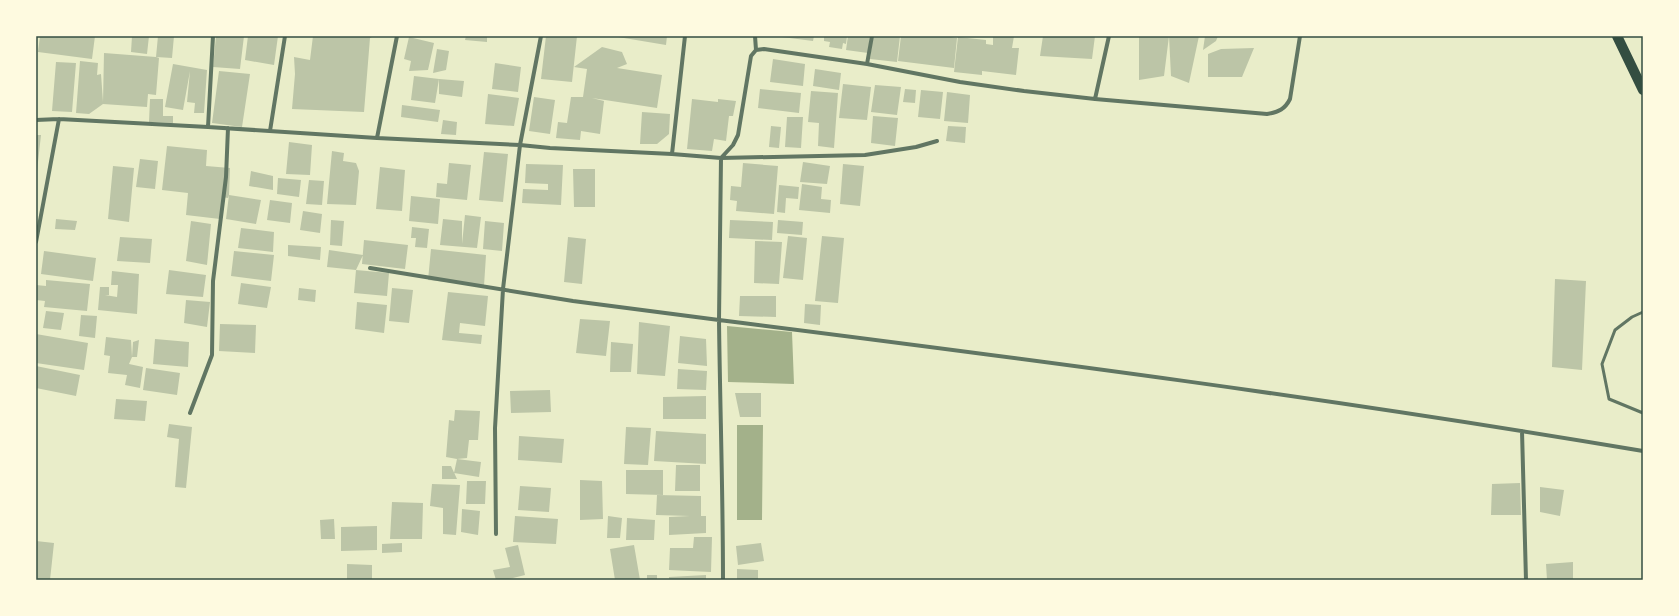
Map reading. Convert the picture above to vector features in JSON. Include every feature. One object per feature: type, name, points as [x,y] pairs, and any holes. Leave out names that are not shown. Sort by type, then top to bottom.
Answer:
[{"type":"main road","points":[[1617,36],[1643,90]]},
{"type":"street","points":[[208,127],[213,36]]},
{"type":"street","points":[[270,132],[285,36]]},
{"type":"street","points":[[377,138],[397,36]]},
{"type":"street","points":[[496,534],[494,428],[503,289],[520,144],[541,36]]},
{"type":"street","points":[[672,154],[685,36]]},
{"type":"street","points":[[755,36],[756,50]]},
{"type":"street","points":[[867,64],[872,36]]},
{"type":"street","points":[[1095,99],[1109,36]]},
{"type":"street","points":[[723,580],[720,320],[721,158],[733,145],[738,135],[751,56],[756,50],[764,49],[867,64],[960,82],[1095,99],[1267,114],[1278,112],[1286,107],[1290,99],[1300,36]]},
{"type":"street","points":[[36,242],[59,119]]},
{"type":"street","points":[[36,120],[59,119],[377,138],[520,144],[550,148],[721,158],[865,155],[916,147],[937,141]]},
{"type":"street","points":[[190,413],[212,355],[213,281],[226,177],[228,128]]},
{"type":"street","points":[[370,268],[573,301],[1108,370],[1522,430],[1643,451]]},
{"type":"street","points":[[1522,430],[1526,580]]},
{"type":"lane","points":[[1643,312],[1632,317],[1615,330],[1602,364],[1609,399],[1643,413]]},
{"type":"shaded area","points":[[727,326],[792,332],[794,384],[728,382]]},
{"type":"shaded area","points":[[737,425],[763,425],[762,520],[737,520]]},
{"type":"building","points":[[40,36],[95,36],[92,59],[38,52]]},
{"type":"building","points":[[132,36],[149,36],[147,54],[131,52]]},
{"type":"building","points":[[158,36],[174,36],[172,58],[156,57]]},
{"type":"building","points":[[216,36],[244,36],[240,69],[213,67]]},
{"type":"building","points":[[248,36],[278,36],[274,65],[245,60]]},
{"type":"building","points":[[313,36],[372,36],[370,38],[364,112],[292,109],[295,74],[294,57],[310,60]]},
{"type":"building","points":[[466,36],[487,36],[487,42],[465,40]]},
{"type":"building","points":[[546,36],[577,36],[572,82],[541,79]]},
{"type":"building","points":[[618,36],[667,36],[666,45]]},
{"type":"building","points":[[774,36],[814,36],[813,41]]},
{"type":"building","points":[[824,36],[847,36],[846,44],[843,43],[842,49],[829,47],[830,42],[824,41]]},
{"type":"building","points":[[848,36],[870,36],[868,53],[846,50]]},
{"type":"building","points":[[873,36],[900,36],[897,62],[870,59]]},
{"type":"building","points":[[901,36],[944,36],[957,38],[954,68],[898,61]]},
{"type":"building","points":[[993,36],[1014,36],[1012,48],[1019,48],[1016,75],[982,71],[982,75],[954,72],[958,37],[986,40],[986,44],[993,45]]},
{"type":"building","points":[[1043,36],[1095,36],[1092,59],[1040,56]]},
{"type":"building","points":[[1139,36],[1169,36],[1164,76],[1139,80]]},
{"type":"building","points":[[1169,36],[1199,36],[1189,83],[1171,76]]},
{"type":"building","points":[[1205,36],[1218,36],[1216,41],[1203,50]]},
{"type":"building","points":[[409,37],[434,43],[428,70],[409,71],[411,61],[404,59]]},
{"type":"building","points":[[602,47],[622,52],[627,64],[617,68],[662,75],[657,108],[592,98],[604,101],[600,134],[581,131],[580,140],[556,138],[558,122],[567,123],[571,97],[583,97],[587,69],[574,67]]},
{"type":"building","points":[[1254,48],[1242,77],[1208,77],[1208,54],[1221,49]]},
{"type":"building","points":[[437,49],[449,51],[446,70],[433,73]]},
{"type":"building","points":[[104,53],[159,58],[156,95],[148,94],[147,107],[103,104],[89,114],[76,113],[80,61],[98,63],[97,75],[101,74],[103,102]]},
{"type":"building","points":[[773,59],[805,64],[803,86],[770,82]]},
{"type":"building","points":[[56,62],[76,63],[72,112],[52,111]]},
{"type":"building","points":[[495,63],[521,67],[518,92],[492,89]]},
{"type":"building","points":[[173,64],[207,70],[204,113],[194,113],[195,103],[187,102],[190,71],[183,110],[165,107]]},
{"type":"building","points":[[815,69],[841,73],[839,90],[813,86]]},
{"type":"building","points":[[219,71],[250,74],[242,127],[212,123]]},
{"type":"building","points":[[414,76],[439,79],[435,103],[411,100]]},
{"type":"building","points":[[439,79],[464,81],[462,97],[439,94]]},
{"type":"building","points":[[843,84],[871,87],[867,120],[839,118]]},
{"type":"building","points":[[875,85],[901,87],[897,115],[871,112]]},
{"type":"building","points":[[760,89],[801,93],[799,113],[758,108]]},
{"type":"building","points":[[905,89],[916,90],[915,103],[903,102]]},
{"type":"building","points":[[921,90],[943,92],[940,119],[918,117]]},
{"type":"building","points":[[811,91],[838,93],[834,148],[818,146],[819,123],[808,122]]},
{"type":"building","points":[[947,92],[970,95],[968,123],[944,121]]},
{"type":"building","points":[[488,94],[519,98],[514,126],[485,124]]},
{"type":"building","points":[[534,97],[555,100],[550,134],[529,131]]},
{"type":"building","points":[[150,99],[163,99],[163,116],[173,116],[173,123],[149,122]]},
{"type":"building","points":[[692,99],[718,102],[718,99],[736,101],[733,116],[729,116],[726,141],[714,139],[712,151],[687,149]]},
{"type":"building","points":[[402,105],[440,110],[438,122],[401,117]]},
{"type":"building","points":[[642,112],[670,114],[669,134],[657,144],[640,144]]},
{"type":"building","points":[[873,116],[898,118],[895,146],[871,143]]},
{"type":"building","points":[[787,117],[803,117],[801,148],[785,147]]},
{"type":"building","points":[[443,120],[457,122],[456,135],[441,134]]},
{"type":"building","points":[[771,126],[781,127],[779,148],[769,147]]},
{"type":"building","points":[[948,126],[966,127],[965,143],[946,141]]},
{"type":"building","points":[[36,135],[41,135],[37,171],[36,171]]},
{"type":"building","points":[[289,142],[312,145],[310,175],[286,174]]},
{"type":"building","points":[[167,146],[207,150],[206,166],[230,168],[229,195],[228,198],[222,197],[220,219],[186,215],[188,193],[162,190]]},
{"type":"building","points":[[332,151],[344,153],[343,161],[356,163],[359,171],[356,205],[327,204]]},
{"type":"building","points":[[484,152],[508,154],[503,202],[479,200]]},
{"type":"building","points":[[140,159],[158,161],[155,189],[136,187]]},
{"type":"building","points":[[803,162],[830,166],[827,184],[800,182]]},
{"type":"building","points":[[449,163],[471,165],[467,200],[436,197],[437,183],[447,184]]},
{"type":"building","points":[[743,163],[778,166],[774,214],[736,211],[737,201],[730,200],[731,186],[741,187]]},
{"type":"building","points":[[526,164],[563,165],[561,205],[522,203],[523,189],[548,190],[548,184],[525,183]]},
{"type":"building","points":[[843,164],[864,166],[860,206],[840,204]]},
{"type":"building","points":[[113,166],[134,168],[129,222],[108,219]]},
{"type":"building","points":[[380,167],[405,170],[402,211],[376,209]]},
{"type":"building","points":[[573,169],[595,169],[595,207],[574,207]]},
{"type":"building","points":[[251,171],[273,176],[273,190],[249,186]]},
{"type":"building","points":[[278,178],[301,180],[299,197],[277,194]]},
{"type":"building","points":[[309,180],[324,181],[322,205],[306,204]]},
{"type":"building","points":[[802,184],[822,187],[821,199],[831,200],[830,213],[799,210]]},
{"type":"building","points":[[779,185],[799,187],[798,199],[786,198],[785,213],[777,212]]},
{"type":"building","points":[[229,195],[261,200],[256,224],[226,219]]},
{"type":"building","points":[[411,196],[440,199],[438,224],[409,221]]},
{"type":"building","points":[[270,200],[292,203],[290,223],[267,220]]},
{"type":"building","points":[[303,211],[322,214],[320,233],[300,230]]},
{"type":"building","points":[[465,215],[481,217],[477,248],[440,245],[443,219],[462,221],[462,244]]},
{"type":"building","points":[[56,219],[77,221],[75,230],[55,229]]},
{"type":"building","points":[[331,220],[344,221],[342,246],[330,245]]},
{"type":"building","points":[[730,220],[773,222],[772,240],[729,238]]},
{"type":"building","points":[[778,220],[803,222],[802,235],[777,233]]},
{"type":"building","points":[[191,221],[211,224],[207,265],[186,261]]},
{"type":"building","points":[[485,221],[504,223],[502,251],[483,249]]},
{"type":"building","points":[[412,227],[429,229],[427,248],[415,247],[416,238],[411,238]]},
{"type":"building","points":[[241,228],[274,232],[273,252],[238,248]]},
{"type":"building","points":[[788,236],[807,238],[803,280],[783,278]]},
{"type":"building","points":[[822,236],[844,238],[838,303],[815,301]]},
{"type":"building","points":[[120,237],[152,239],[150,263],[117,261]]},
{"type":"building","points":[[568,237],[586,239],[582,284],[564,282]]},
{"type":"building","points":[[364,240],[408,245],[405,269],[362,264]]},
{"type":"building","points":[[755,241],[782,242],[779,284],[754,283]]},
{"type":"building","points":[[288,245],[321,247],[320,260],[288,256]]},
{"type":"building","points":[[431,249],[486,255],[484,286],[428,280]]},
{"type":"building","points":[[329,250],[363,255],[356,270],[327,267]]},
{"type":"building","points":[[44,251],[96,258],[93,281],[41,274]]},
{"type":"building","points":[[234,251],[274,255],[271,281],[231,276]]},
{"type":"building","points":[[169,270],[206,275],[203,297],[166,294]]},
{"type":"building","points":[[356,270],[389,273],[387,296],[354,293]]},
{"type":"building","points":[[112,271],[139,274],[137,314],[98,310],[100,287],[109,287],[109,295],[105,295],[117,297],[118,285],[111,285]]},
{"type":"building","points":[[1555,279],[1586,281],[1582,370],[1552,367]]},
{"type":"building","points":[[46,280],[90,284],[87,311],[44,307],[45,301],[36,300],[36,285],[46,286]]},
{"type":"building","points":[[241,283],[271,287],[267,308],[238,304]]},
{"type":"building","points":[[299,288],[316,290],[315,302],[298,300]]},
{"type":"building","points":[[392,288],[413,290],[409,323],[389,321]]},
{"type":"building","points":[[448,292],[488,296],[485,326],[460,323],[459,333],[482,335],[481,344],[442,340]]},
{"type":"building","points":[[740,296],[776,296],[776,317],[739,316]]},
{"type":"building","points":[[186,300],[210,302],[207,327],[184,323]]},
{"type":"building","points":[[357,302],[387,305],[384,333],[355,329]]},
{"type":"building","points":[[805,304],[821,305],[820,325],[804,323]]},
{"type":"building","points":[[46,311],[64,313],[61,330],[43,328]]},
{"type":"building","points":[[81,315],[97,316],[95,338],[79,336]]},
{"type":"building","points":[[580,319],[610,321],[606,356],[576,353]]},
{"type":"building","points":[[639,322],[670,326],[665,376],[637,374]]},
{"type":"building","points":[[220,324],[256,325],[255,353],[219,351]]},
{"type":"building","points":[[36,334],[88,343],[84,370],[36,363]]},
{"type":"building","points":[[680,336],[706,339],[707,366],[678,363]]},
{"type":"building","points":[[106,337],[131,340],[132,357],[129,364],[143,367],[140,388],[125,385],[127,375],[108,373],[110,356],[104,355]]},
{"type":"building","points":[[155,339],[189,342],[188,367],[153,364]]},
{"type":"building","points":[[139,340],[137,357],[132,357],[133,342]]},
{"type":"building","points":[[611,342],[633,344],[631,372],[610,372]]},
{"type":"building","points":[[36,366],[80,375],[76,396],[36,388]]},
{"type":"building","points":[[146,368],[180,373],[177,395],[143,390]]},
{"type":"building","points":[[678,369],[707,371],[706,390],[677,389]]},
{"type":"building","points":[[550,390],[551,412],[511,413],[510,391]]},
{"type":"building","points":[[735,393],[761,393],[761,417],[740,417]]},
{"type":"building","points":[[706,396],[706,419],[663,419],[663,397]]},
{"type":"building","points":[[116,399],[147,401],[145,421],[114,419]]},
{"type":"building","points":[[455,410],[480,411],[478,440],[469,440],[467,458],[457,459],[446,457],[449,420],[454,421]]},
{"type":"building","points":[[169,424],[192,427],[186,488],[175,487],[179,439],[167,437]]},
{"type":"building","points":[[626,427],[651,428],[648,465],[624,464]]},
{"type":"building","points":[[656,431],[706,434],[706,464],[654,461]]},
{"type":"building","points":[[519,436],[564,439],[562,463],[518,460]]},
{"type":"building","points":[[457,459],[481,462],[479,477],[454,473]]},
{"type":"building","points":[[676,465],[700,465],[700,491],[675,491]]},
{"type":"building","points":[[442,466],[451,466],[457,479],[442,479]]},
{"type":"building","points":[[626,470],[663,470],[663,495],[626,494]]},
{"type":"building","points":[[580,480],[602,481],[603,519],[580,520]]},
{"type":"building","points":[[467,481],[486,481],[485,504],[466,504]]},
{"type":"building","points":[[1520,483],[1521,515],[1491,515],[1492,484]]},
{"type":"building","points":[[432,484],[460,485],[456,535],[443,534],[443,508],[430,506]]},
{"type":"building","points":[[520,486],[551,488],[549,512],[518,510]]},
{"type":"building","points":[[1540,487],[1564,490],[1560,516],[1540,512]]},
{"type":"building","points":[[657,495],[701,496],[701,516],[706,516],[706,533],[669,535],[669,517],[690,516],[656,515]]},
{"type":"building","points":[[392,502],[423,503],[422,539],[390,539]]},
{"type":"building","points":[[462,509],[480,511],[478,535],[461,532]]},
{"type":"building","points":[[515,516],[558,519],[556,544],[513,542]]},
{"type":"building","points":[[608,516],[622,518],[620,538],[607,538]]},
{"type":"building","points":[[627,518],[655,520],[654,540],[626,540]]},
{"type":"building","points":[[334,519],[335,539],[321,539],[320,520]]},
{"type":"building","points":[[377,526],[377,550],[341,551],[341,527]]},
{"type":"building","points":[[694,537],[712,537],[711,572],[669,570],[670,548],[693,548]]},
{"type":"building","points":[[36,541],[54,543],[50,580],[36,580]]},
{"type":"building","points":[[402,543],[402,552],[382,553],[382,544]]},
{"type":"building","points":[[761,543],[764,561],[738,565],[736,546]]},
{"type":"building","points":[[518,545],[525,575],[505,580],[496,580],[493,570],[510,567],[505,548]]},
{"type":"building","points":[[634,545],[640,580],[615,580],[610,549]]},
{"type":"building","points":[[1573,562],[1573,580],[1547,580],[1546,564]]},
{"type":"building","points":[[347,564],[372,565],[372,580],[347,580]]},
{"type":"building","points":[[737,569],[758,570],[758,580],[737,580]]},
{"type":"building","points":[[647,575],[657,575],[657,580],[647,580]]},
{"type":"building","points":[[706,575],[706,580],[669,580],[669,577]]}]
